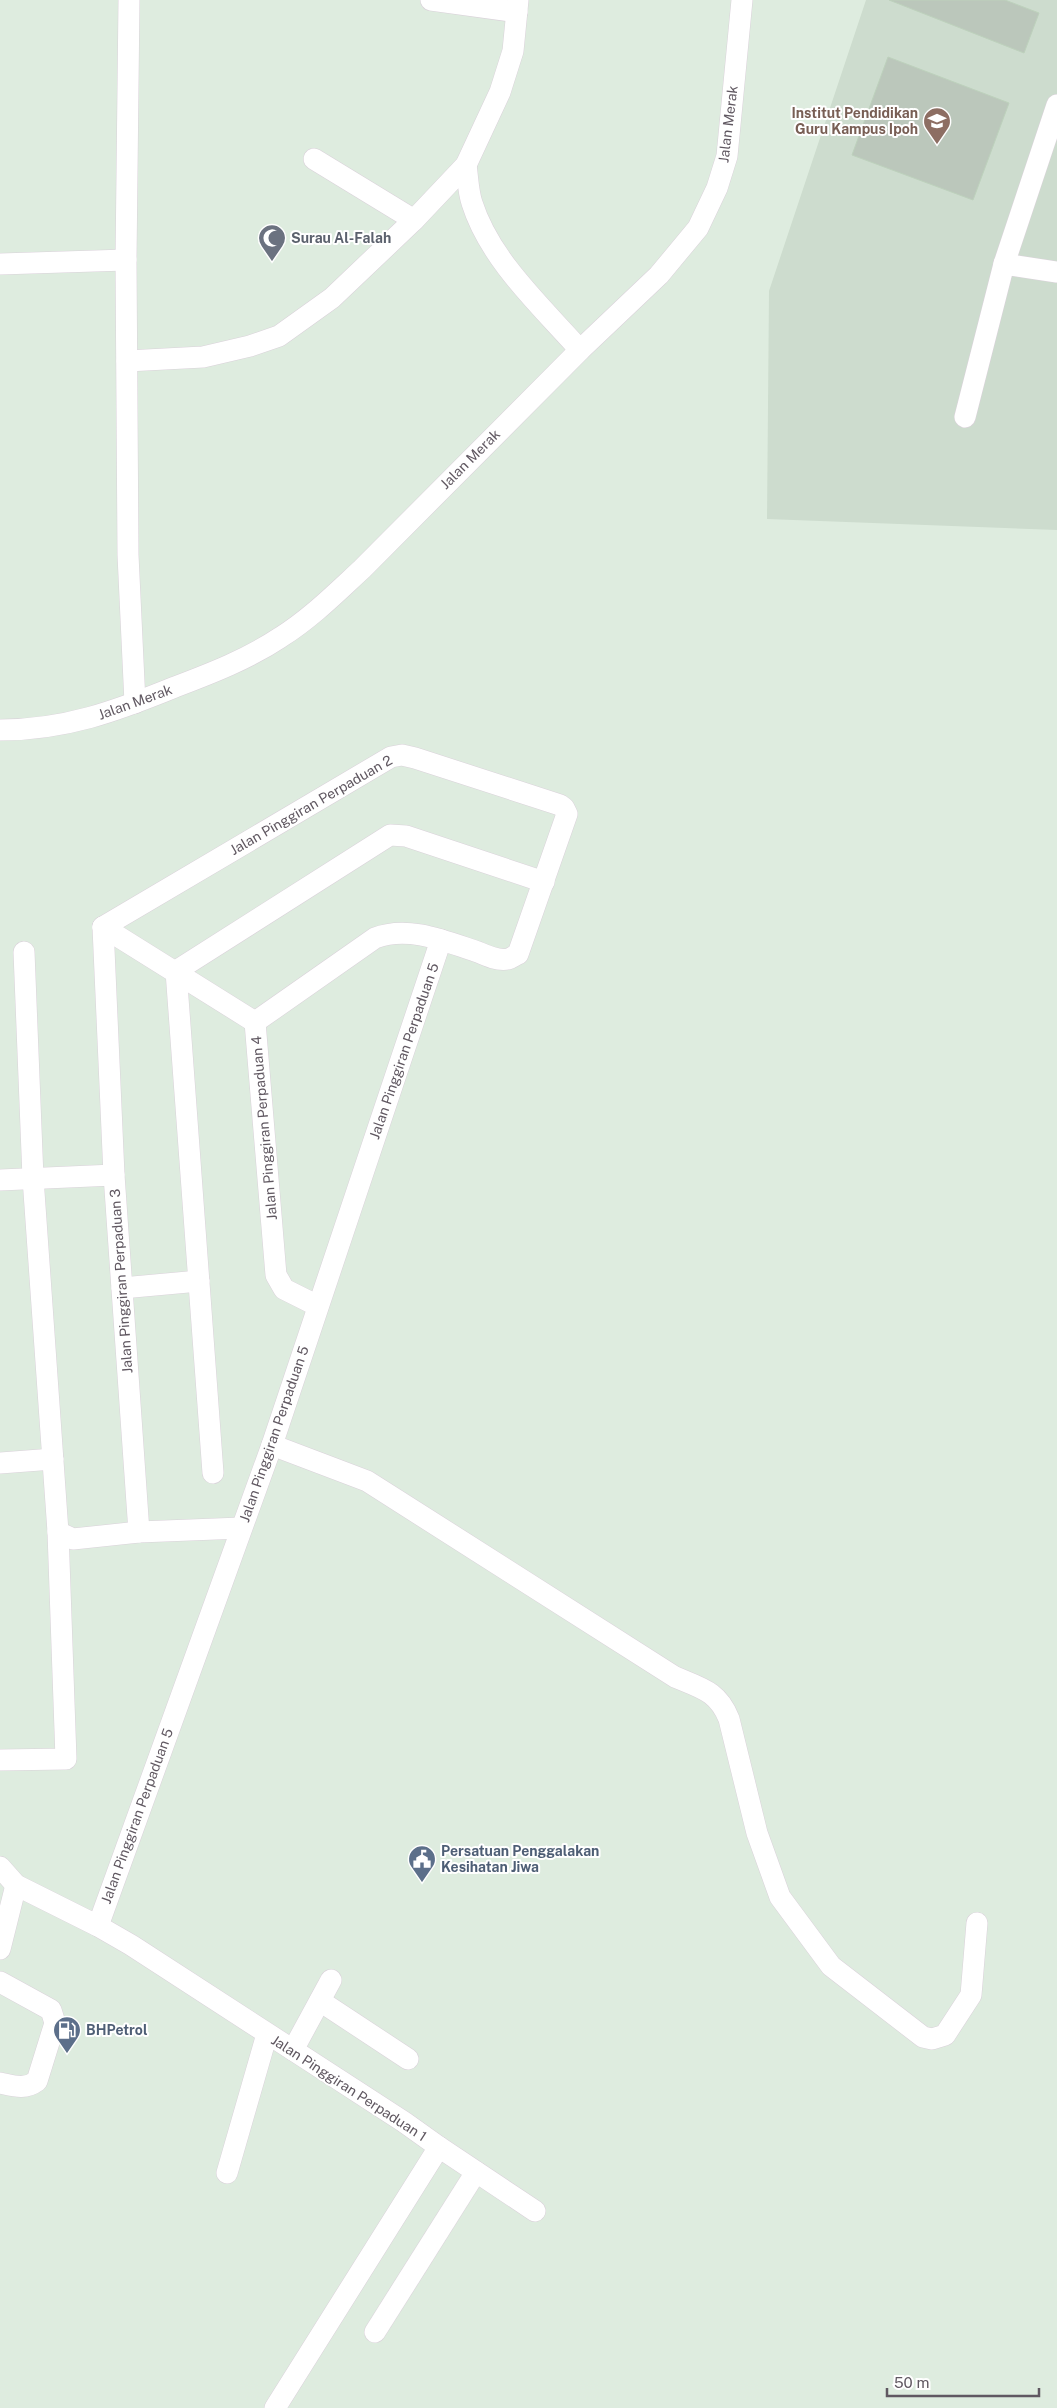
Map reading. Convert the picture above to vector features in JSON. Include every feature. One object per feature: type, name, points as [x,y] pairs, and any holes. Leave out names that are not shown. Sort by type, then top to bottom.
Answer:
[{"type":"street","points":[[128,0],[126,260],[128,555],[135,703]]},
{"type":"street","points":[[127,361],[203,356],[250,346],[279,336],[332,298],[414,220],[466,165],[500,92],[513,51],[518,6],[431,0]]},
{"type":"street","name":"Jalan Merak","points":[[0,730],[28,730],[76,722],[135,703],[229,666],[282,637],[325,603],[580,350],[660,275],[698,228],[717,188],[726,156],[742,0]]},
{"type":"street","points":[[965,417],[1004,264],[1057,105]]},
{"type":"street","points":[[314,159],[414,220]]},
{"type":"street","points":[[466,165],[472,203],[497,253],[580,350]]},
{"type":"street","points":[[0,264],[126,260]]},
{"type":"street","points":[[1004,264],[1057,272]]},
{"type":"street","name":"Jalan Pinggiran Perpaduan 2","points":[[103,927],[391,756],[397,756],[415,758],[564,808],[567,814],[518,954],[509,959],[498,959],[441,940]]},
{"type":"street","points":[[176,972],[390,835],[406,836],[544,882]]},
{"type":"street","points":[[103,927],[255,1022]]},
{"type":"street","name":"Jalan Pinggiran Perpaduan 3","points":[[103,927],[114,1175],[139,1532]]},
{"type":"street","name":"Jalan Pinggiran Perpaduan 4","points":[[318,1306],[284,1288],[276,1274],[255,1022],[375,938],[388,933],[401,932],[441,940]]},
{"type":"street","name":"Jalan Pinggiran Perpaduan 5","points":[[98,1926],[272,1445],[441,940]]},
{"type":"street","points":[[0,1760],[66,1759],[58,1532],[33,1178],[24,952]]},
{"type":"street","points":[[176,972],[213,1473]]},
{"type":"street","points":[[0,1180],[114,1175]]},
{"type":"street","points":[[122,1288],[199,1281]]},
{"type":"street","points":[[272,1445],[367,1481],[675,1677],[704,1689],[722,1702],[729,1719],[757,1833],[780,1897],[831,1966],[923,2037],[932,2039],[945,2035],[971,1996],[977,1924]]},
{"type":"street","points":[[0,1463],[53,1459]]},
{"type":"street","points":[[58,1532],[73,1539],[139,1532],[241,1528]]},
{"type":"street","name":"Jalan Pinggiran Perpaduan 1","points":[[0,1867],[16,1885],[98,1926],[293,2050],[439,2147],[275,2408]]},
{"type":"street","points":[[0,1949],[16,1885]]},
{"type":"street","points":[[293,2050],[331,1980]]},
{"type":"street","points":[[0,1982],[51,2010],[55,2023],[37,2081],[31,2086],[22,2087],[0,2083]]},
{"type":"street","points":[[320,2001],[408,2060]]},
{"type":"street","points":[[227,2173],[267,2034]]},
{"type":"street","points":[[439,2147],[535,2211]]},
{"type":"street","points":[[375,2332],[476,2172]]},
{"type":"shaded area","name":"Institut Pendidikan Guru Kampus Ipoh","points":[[866,0],[1057,0],[1057,530],[767,519],[769,291]]},
{"type":"building","points":[[889,0],[1005,0],[1039,13],[1024,53]]},
{"type":"building","points":[[888,57],[1009,103],[973,200],[852,155]]},
{"type":"place","name":"Institut Pendidikan Guru Kampus Ipoh","points":[[937,145]]},
{"type":"place","name":"Surau Al-Falah","points":[[272,262]]},
{"type":"place","name":"Persatuan Penggalakan Kesihatan Jiwa","points":[[422,1883]]},
{"type":"place","name":"BHPetrol","points":[[67,2054]]}]
